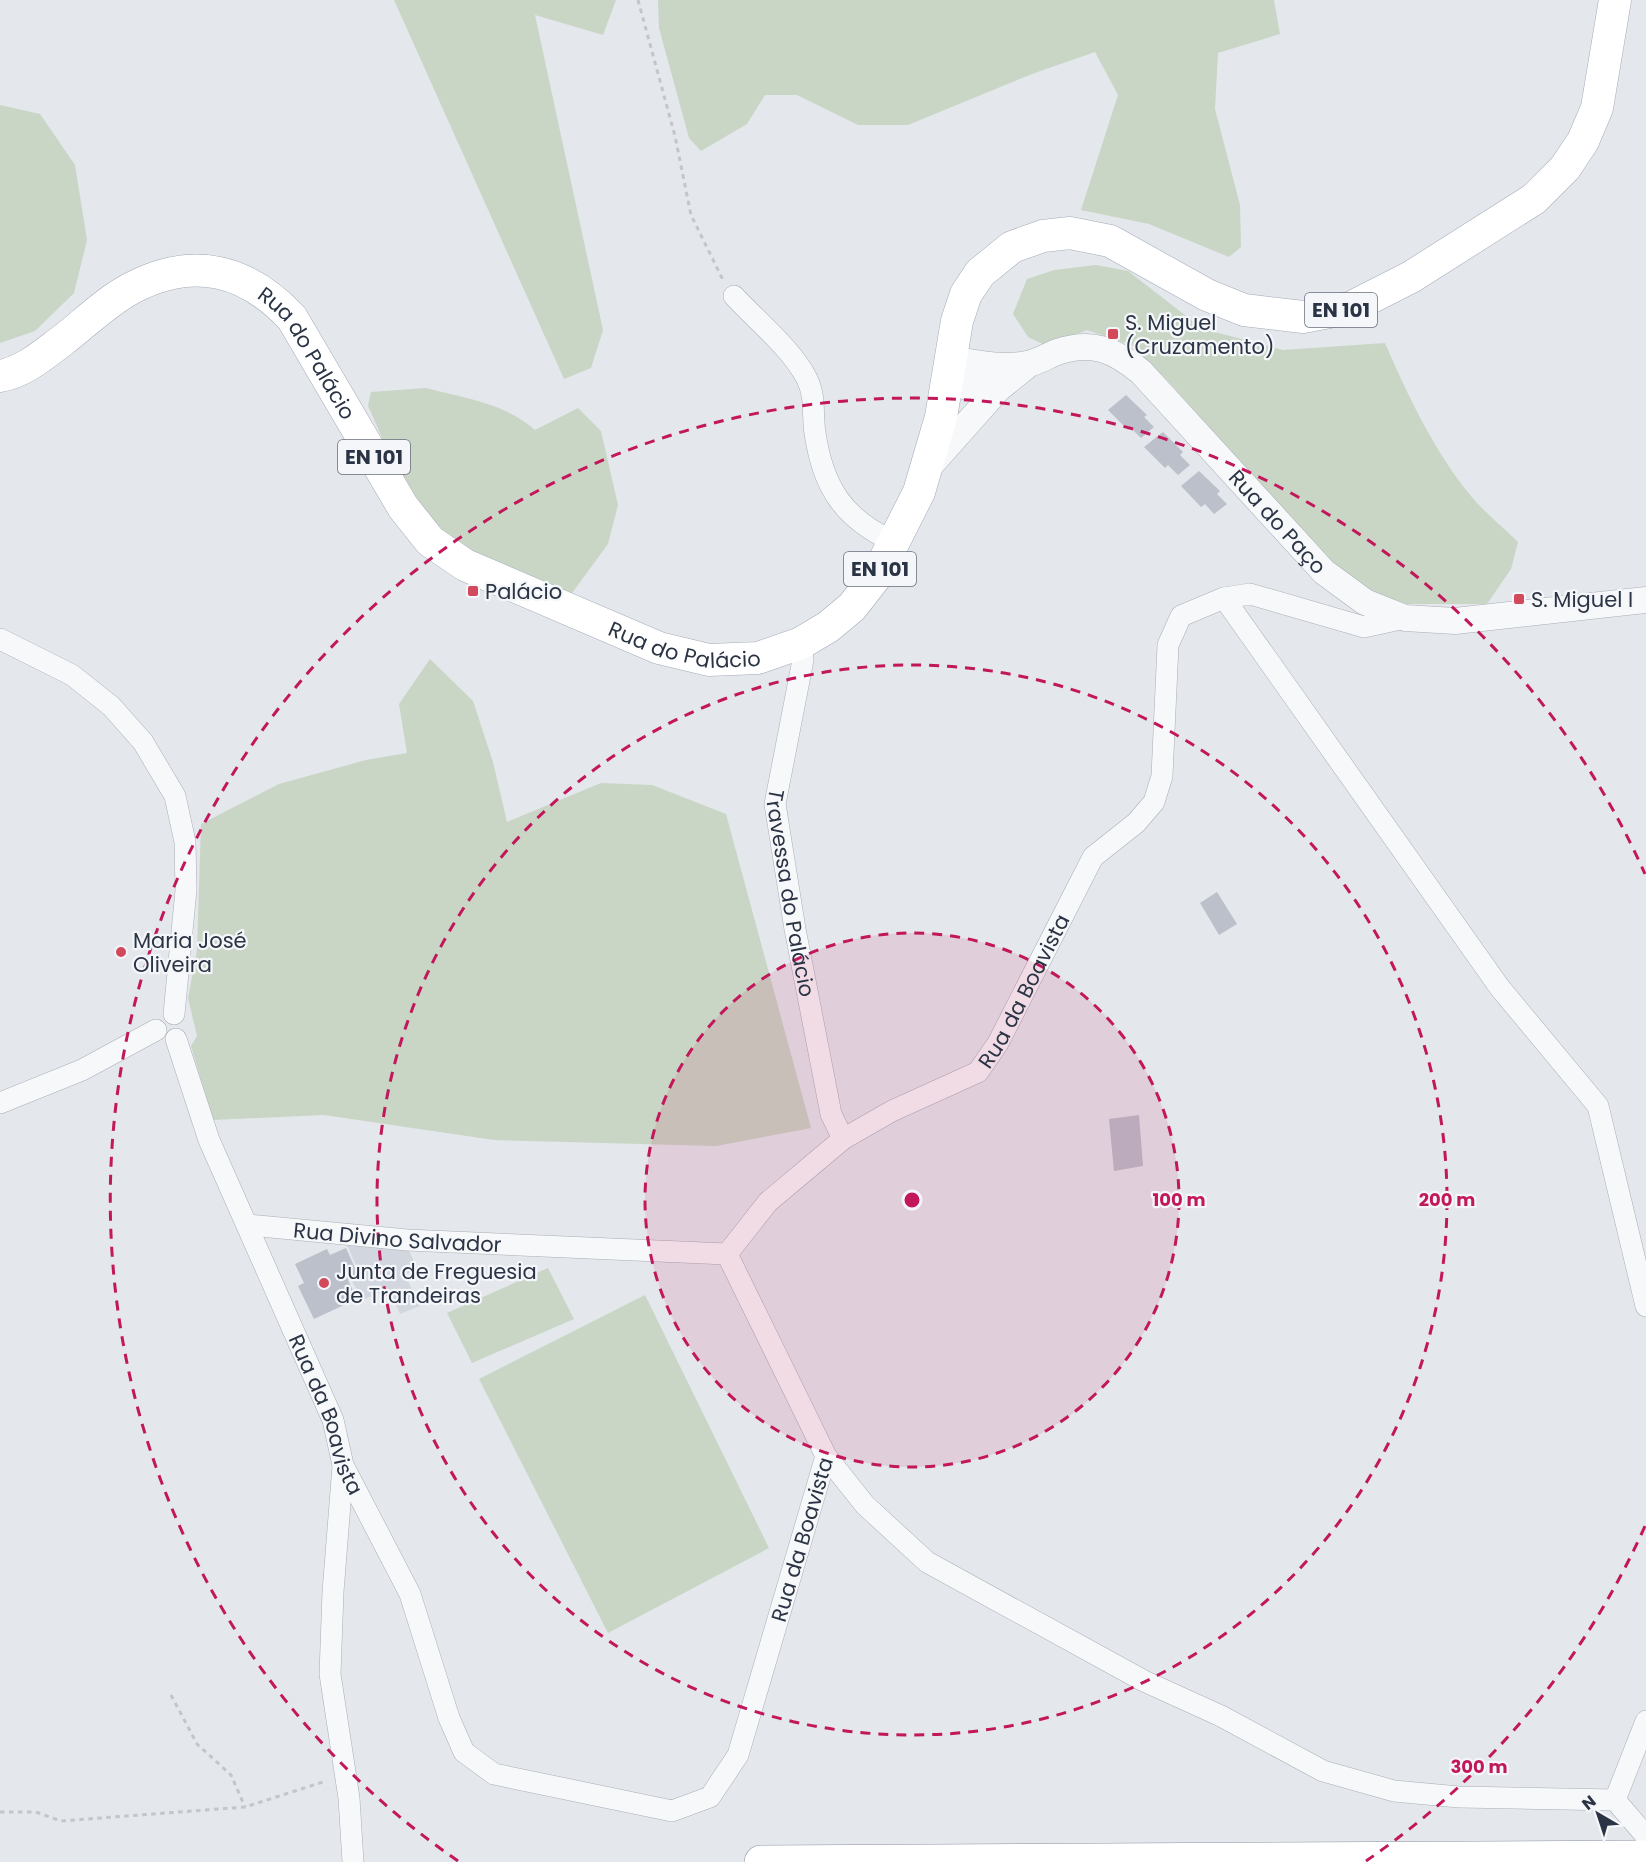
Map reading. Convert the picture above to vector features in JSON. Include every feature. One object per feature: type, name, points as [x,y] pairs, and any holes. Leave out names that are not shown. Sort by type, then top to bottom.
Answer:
[{"type":"highway","points":[[761,1862],[1646,1857]]},
{"type":"main road","name":"EN 101","points":[[801,643],[828,627],[852,608],[877,575],[920,492],[941,417],[957,321],[966,294],[980,273],[1012,247],[1044,236],[1070,233],[1110,241],[1206,295],[1244,310],[1275,316],[1303,317],[1350,308],[1411,277],[1534,199],[1565,168],[1583,141],[1597,108],[1615,0]]},
{"type":"main road","name":"Rua do Palácio","points":[[0,376],[31,363],[130,289],[171,271],[213,271],[246,282],[273,297],[292,318],[403,507],[430,541],[465,565],[659,648],[709,660],[758,658],[801,643]]},
{"type":"street","points":[[734,296],[806,377],[813,395],[815,432],[821,458],[836,495],[848,514],[868,530],[894,542]]},
{"type":"street","name":"Rua do Paço","points":[[949,370],[1029,364],[1059,352],[1088,346],[1120,355],[1141,372],[1324,572],[1365,602],[1406,618],[1455,621],[1646,600]]},
{"type":"street","points":[[926,470],[998,389],[1029,364]]},
{"type":"street","points":[[949,370],[968,387],[998,389]]},
{"type":"street","name":"Rua da Boavista","points":[[176,1040],[209,1140],[333,1420],[343,1465],[410,1594],[449,1718],[464,1752],[494,1774],[672,1811],[710,1797],[738,1755],[826,1456],[727,1254],[768,1202],[843,1139],[892,1111],[978,1072],[998,1043],[1093,857],[1136,823],[1154,802],[1162,776],[1168,645],[1181,616],[1224,598],[1250,594],[1364,627],[1406,618]]},
{"type":"street","points":[[1224,598],[1500,988],[1598,1106],[1646,1306]]},
{"type":"street","points":[[0,639],[72,675],[111,706],[143,742],[175,796],[185,842],[186,890],[174,1014],[183,1025],[181,1035],[176,1040],[162,1039],[156,1030]]},
{"type":"street","name":"Travessa do Palácio","points":[[801,643],[803,660],[775,804],[795,929],[831,1114],[843,1139]]},
{"type":"street","points":[[1,1104],[82,1070],[156,1030],[160,1016],[174,1014]]},
{"type":"street","name":"Rua Divino Salvador","points":[[248,1225],[407,1240],[727,1254]]},
{"type":"street","points":[[826,1456],[865,1505],[927,1562],[1144,1681],[1221,1716],[1323,1772],[1404,1792],[1458,1797],[1615,1800],[1646,1836]]},
{"type":"street","points":[[343,1465],[333,1592],[330,1674],[349,1798],[352,1862]]},
{"type":"street","points":[[1615,1800],[1646,1721]]},
{"type":"path","points":[[638,0],[675,136],[690,215],[717,271],[734,296]]},
{"type":"path","points":[[171,1695],[197,1744],[231,1775],[245,1807]]},
{"type":"path","points":[[0,1812],[36,1812],[61,1821],[245,1807],[345,1774]]},
{"type":"shaded area","points":[[356,1241],[406,1244],[417,1268],[405,1275],[420,1306],[400,1314],[389,1289],[362,1300],[352,1281],[361,1276],[347,1245]]},
{"type":"green space","points":[[394,0],[616,0],[603,35],[535,15],[603,330],[591,368],[564,379]]},
{"type":"green space","points":[[658,0],[1274,0],[1280,34],[1218,53],[1215,109],[1240,205],[1241,247],[1229,257],[1149,224],[1081,210],[1118,95],[1095,52],[1032,74],[908,125],[858,125],[797,95],[765,95],[747,124],[701,151],[689,138],[659,28]]},
{"type":"green space","points":[[0,105],[40,114],[75,165],[87,240],[74,293],[35,331],[0,343]]},
{"type":"green space","points":[[1096,265],[1128,271],[1203,329],[1283,350],[1385,343],[1413,403],[1445,461],[1476,502],[1518,542],[1511,569],[1487,604],[1407,604],[1356,586],[1312,545],[1170,383],[1131,345],[1087,330],[1047,346],[1028,337],[1013,314],[1027,279],[1054,270]]},
{"type":"green space","points":[[426,388],[497,407],[511,413],[535,430],[578,408],[601,431],[618,505],[608,544],[572,593],[504,570],[463,548],[427,516],[412,496],[394,464],[368,406],[371,392]]},
{"type":"green space","points":[[430,659],[473,701],[493,762],[507,822],[601,783],[652,785],[726,814],[811,1128],[716,1146],[494,1140],[324,1115],[213,1120],[191,1046],[197,1036],[188,998],[197,950],[201,824],[279,784],[366,760],[407,753],[399,704]]},
{"type":"green space","points":[[548,1268],[574,1319],[472,1363],[447,1313]]},
{"type":"green space","points":[[645,1295],[769,1548],[608,1633],[479,1379]]},
{"type":"building","points":[[1126,395],[1147,415],[1144,417],[1154,427],[1141,438],[1131,428],[1128,430],[1108,410]]},
{"type":"building","points":[[1163,432],[1183,452],[1180,455],[1190,465],[1178,475],[1168,465],[1165,468],[1144,447]]},
{"type":"building","points":[[1199,471],[1220,491],[1217,494],[1227,504],[1214,514],[1205,504],[1201,507],[1181,486]]},
{"type":"building","points":[[1217,892],[1237,924],[1219,935],[1200,903]]},
{"type":"building","points":[[1139,1115],[1143,1166],[1114,1171],[1109,1119]]},
{"type":"building","points":[[346,1248],[358,1275],[348,1280],[357,1299],[314,1319],[298,1286],[304,1283],[295,1264],[327,1249],[330,1255]]},
{"type":"place","name":"S. Miguel (Cruzamento)","points":[[1113,334]]},
{"type":"place","name":"Palácio","points":[[473,591]]},
{"type":"place","name":"S. Miguel I","points":[[1519,599]]},
{"type":"place","name":"Maria José Oliveira","points":[[121,952]]},
{"type":"place","name":"Junta de Freguesia de Trandeiras","points":[[324,1283]]}]
